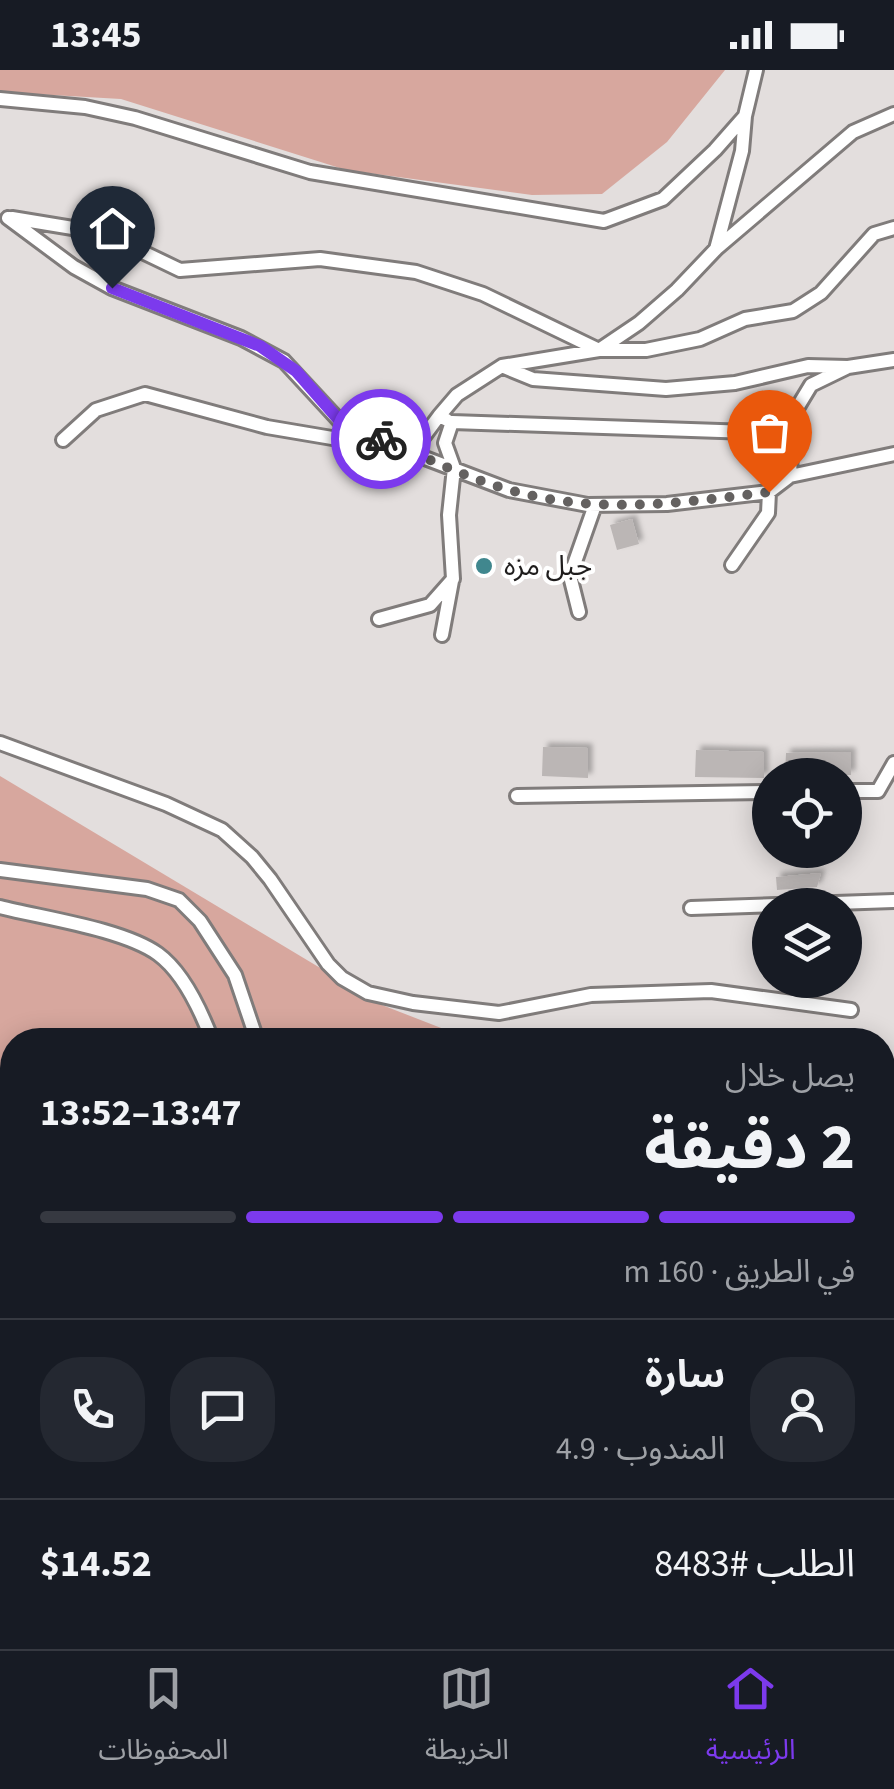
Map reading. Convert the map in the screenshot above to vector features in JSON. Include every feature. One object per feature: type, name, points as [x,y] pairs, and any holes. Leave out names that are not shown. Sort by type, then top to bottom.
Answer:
[{"type":"street","points":[[716,249],[742,150],[756,70]]},
{"type":"street","points":[[0,100],[108,112],[310,172],[604,222],[663,199],[745,116]]},
{"type":"street","points":[[599,350],[640,323],[716,249],[853,132],[894,114]]},
{"type":"street","points":[[4,217],[103,233],[180,270],[320,260],[416,272],[483,294],[550,323],[599,350]]},
{"type":"street","points":[[4,217],[98,280],[241,338],[284,361],[346,428],[509,490],[595,505],[667,504],[769,492],[790,476],[894,454]]},
{"type":"street","points":[[413,452],[446,419],[458,395],[502,366],[599,350],[646,350],[700,338],[745,319],[794,312],[821,293],[874,234],[894,228]]},
{"type":"street","points":[[502,366],[533,379],[666,390],[735,383],[808,366],[848,367],[894,360]]},
{"type":"street","points":[[782,433],[811,384],[848,367]]},
{"type":"street","points":[[63,440],[96,410],[145,394],[267,427],[338,439],[360,432]]},
{"type":"street","points":[[446,419],[782,433]]},
{"type":"street","points":[[442,635],[453,579],[448,515],[454,468],[445,443],[446,419]]},
{"type":"street","points":[[782,433],[790,450],[790,476]]},
{"type":"street","points":[[732,565],[768,513],[769,492]]},
{"type":"street","points":[[580,612],[570,576],[595,505]]},
{"type":"street","points":[[379,619],[430,605],[453,579]]},
{"type":"street","points":[[0,743],[166,804],[222,830],[270,879],[318,953],[342,978],[368,993],[413,1003],[499,1013],[591,994],[710,991],[851,1010]]},
{"type":"street","points":[[862,791],[878,791],[894,763]]},
{"type":"street","points":[[517,796],[752,792]]},
{"type":"street","points":[[0,870],[147,889],[180,900],[200,921],[235,975],[253,1028]]},
{"type":"street","points":[[692,908],[894,901]]},
{"type":"street","points":[[0,907],[126,939],[155,952],[182,981],[206,1028]]},
{"type":"shaded area","points":[[0,70],[725,70],[667,142],[602,194],[532,195],[346,170],[121,99],[0,92]]},
{"type":"shaded area","points":[[0,776],[382,1005],[441,1028],[0,1028]]},
{"type":"building","points":[[632,519],[639,544],[617,550],[610,525]]},
{"type":"building","points":[[543,747],[588,748],[588,778],[542,776]]},
{"type":"building","points":[[696,750],[764,752],[764,758],[752,758],[752,778],[695,777]]},
{"type":"building","points":[[851,752],[851,758],[786,758],[786,753]]},
{"type":"building","points":[[821,873],[817,887],[777,888],[776,877]]},
{"type":"way so far","points":[[381,439],[509,490],[588,505],[667,504],[769,492]]},
{"type":"place","name":"جبل مزه","points":[[484,566]]},
{"type":"route","points":[[112,288],[260,346],[296,371],[346,428],[381,439]]}]
